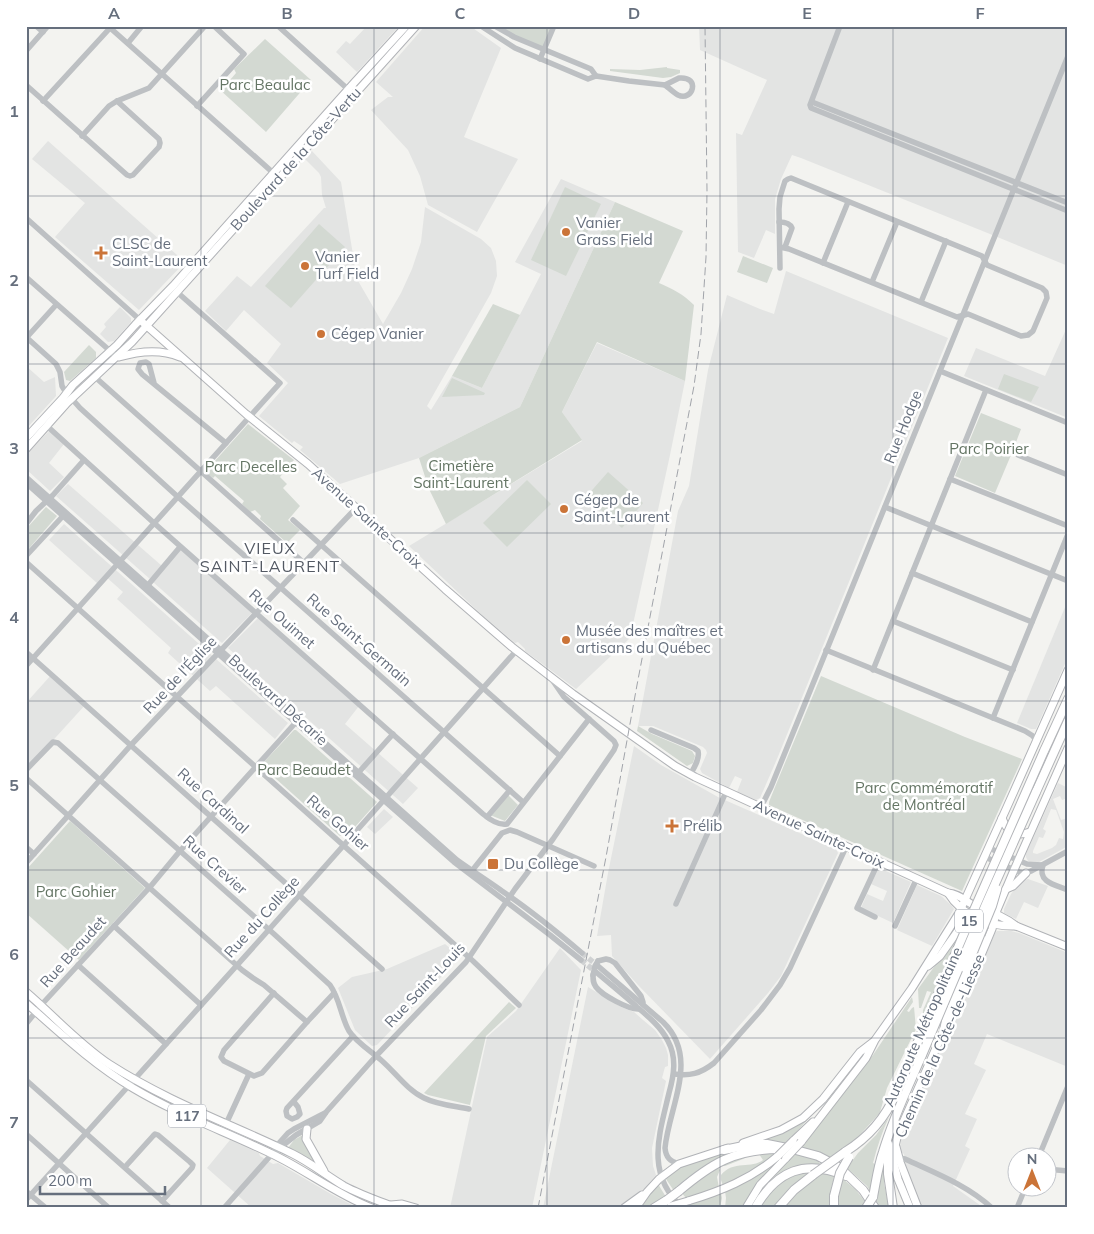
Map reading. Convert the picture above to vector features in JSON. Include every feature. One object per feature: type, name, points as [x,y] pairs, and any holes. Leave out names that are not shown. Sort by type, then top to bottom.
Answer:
[{"type":"highway","name":"Autoroute Métropolitaine","points":[[778,1208],[794,1190],[813,1174],[860,1143],[881,1120],[894,1098],[974,910],[1068,700]]},
{"type":"highway","name":"Autoroute Métropolitaine","points":[[870,1208],[880,1160],[898,1109],[934,1030],[1005,861],[1068,721]]},
{"type":"highway","points":[[944,1030],[947,1016],[968,972],[993,904],[1005,861]]},
{"type":"highway","name":"15","points":[[889,1134],[887,1165],[893,1208]]},
{"type":"highway","name":"15","points":[[834,1208],[837,1182],[847,1160],[860,1143]]},
{"type":"highway","points":[[654,1208],[668,1205],[679,1191],[704,1170],[728,1158],[756,1150],[795,1144]]},
{"type":"highway","points":[[724,1150],[749,1145],[795,1144],[839,1167],[865,1192],[875,1208]]},
{"type":"highway","points":[[757,1206],[774,1182],[786,1174],[796,1171],[822,1168],[851,1178]]},
{"type":"highway","points":[[866,1208],[873,1197]]},
{"type":"main road","name":"Boulevard de la Côte-Vertu","points":[[26,438],[69,396],[96,377],[147,326],[406,26]]},
{"type":"main road","name":"Boulevard de la Côte-Vertu","points":[[351,92],[416,26]]},
{"type":"main road","name":"Boulevard de la Côte-Vertu","points":[[26,449],[47,426],[82,376],[110,352],[277,175]]},
{"type":"main road","name":"Avenue Sainte-Croix","points":[[140,320],[250,417],[308,464],[516,651],[641,742],[690,775],[948,893],[955,894],[971,904],[1010,921],[1016,926]]},
{"type":"main road","name":"Avenue Sainte-Croix","points":[[116,357],[129,354],[161,352],[182,358]]},
{"type":"main road","points":[[746,1208],[760,1185],[786,1158],[795,1144],[821,1115],[866,1058],[875,1040],[946,935],[985,857],[1068,670]]},
{"type":"main road","name":"Chemin de la Côte-de-Liesse","points":[[968,972],[982,953],[1014,870],[1068,748]]},
{"type":"main road","points":[[1002,818],[1006,828],[1010,831],[1023,834],[1030,832]]},
{"type":"main road","points":[[1006,890],[1026,873]]},
{"type":"main road","name":"Avenue Sainte-Croix","points":[[948,893],[961,908]]},
{"type":"main road","points":[[961,908],[973,916],[993,924],[1016,926],[1068,947]]},
{"type":"main road","points":[[922,972],[940,956],[958,930],[962,927],[968,927],[978,931],[982,942],[968,972]]},
{"type":"main road","name":"117","points":[[26,992],[90,1049],[134,1080],[172,1100],[302,1159],[352,1190],[394,1207]]},
{"type":"main road","name":"117","points":[[26,1003],[88,1057],[129,1086],[172,1109],[272,1154],[342,1194],[372,1208]]},
{"type":"main road","name":"Chemin de la Côte-de-Liesse","points":[[910,1208],[894,1168],[893,1154],[900,1126],[944,1030]]},
{"type":"main road","points":[[624,1208],[679,1164],[781,1130],[803,1118],[822,1099],[860,1052],[875,1040]]},
{"type":"main road","points":[[307,1129],[306,1139],[325,1174]]},
{"type":"main road","points":[[668,1205],[685,1205],[732,1185],[758,1171],[795,1144]]},
{"type":"main road","points":[[895,1144],[918,1208]]},
{"type":"main road","points":[[633,1208],[640,1202],[646,1192]]},
{"type":"main road","points":[[394,1207],[402,1204],[416,1208]]},
{"type":"street","points":[[36,26],[42,32]]},
{"type":"street","points":[[26,51],[48,26]]},
{"type":"street","points":[[128,43],[142,26]]},
{"type":"street","points":[[82,136],[109,106],[117,100],[149,88],[205,26]]},
{"type":"street","points":[[197,106],[244,54],[214,26]]},
{"type":"street","points":[[278,26],[351,92]]},
{"type":"street","points":[[481,26],[515,48],[588,79],[596,76],[630,82],[665,85],[676,79],[684,78],[691,81],[693,87],[688,95],[682,96],[676,94],[665,85]]},
{"type":"street","points":[[495,26],[507,34],[591,69],[596,76]]},
{"type":"street","points":[[540,59],[554,26]]},
{"type":"street","points":[[840,26],[811,104],[1015,186],[1068,211]]},
{"type":"street","points":[[43,101],[109,27],[277,175]]},
{"type":"street","name":"Rue Hodge","points":[[761,807],[771,787],[1068,56]]},
{"type":"street","points":[[26,85],[127,176],[130,176],[159,147],[160,143],[159,138],[117,100]]},
{"type":"street","points":[[780,268],[782,247],[779,222],[780,199],[785,182],[788,179],[793,179],[982,256],[987,265],[1042,288],[1047,294],[1046,301],[1033,331],[1026,336],[1019,335],[968,314],[957,317],[782,247]]},
{"type":"street","points":[[1015,186],[1068,203]]},
{"type":"street","points":[[824,263],[848,202]]},
{"type":"street","name":"Avenue Sainte-Croix","points":[[26,218],[140,320]]},
{"type":"street","points":[[779,222],[787,224],[792,228],[782,247]]},
{"type":"street","points":[[872,282],[897,222]]},
{"type":"street","points":[[921,302],[946,241]]},
{"type":"street","points":[[26,277],[116,357]]},
{"type":"street","points":[[26,666],[280,383],[177,292],[177,281]]},
{"type":"street","points":[[56,304],[27,337],[56,364],[60,372],[62,386],[69,396]]},
{"type":"street","points":[[940,371],[1068,423]]},
{"type":"street","points":[[96,377],[304,563]]},
{"type":"street","points":[[154,383],[226,443]]},
{"type":"street","points":[[873,670],[986,390]]},
{"type":"street","name":"Rue Saint-Germain","points":[[69,396],[84,412],[178,497],[523,802]]},
{"type":"street","name":"Rue Ouimet","points":[[47,426],[154,524],[487,817],[594,866]]},
{"type":"street","points":[[1018,455],[1068,475]]},
{"type":"street","points":[[26,524],[84,460]]},
{"type":"street","name":"Boulevard Décarie","points":[[26,477],[48,499],[385,798],[454,862],[508,900],[550,935],[581,956]]},
{"type":"street","points":[[950,479],[1068,526]]},
{"type":"street","name":"Boulevard Décarie","points":[[26,483],[48,499],[63,516],[148,584],[220,652]]},
{"type":"street","points":[[885,507],[1068,581]]},
{"type":"street","name":"Rue de l'Église","points":[[26,863],[132,745],[356,508]]},
{"type":"street","points":[[26,556],[63,516]]},
{"type":"street","points":[[293,520],[560,756]]},
{"type":"street","points":[[993,718],[1068,534]]},
{"type":"street","points":[[148,584],[180,547]]},
{"type":"street","name":"Rue Gohier","points":[[26,562],[469,957],[519,1005]]},
{"type":"street","points":[[912,573],[1032,622]]},
{"type":"street","points":[[893,621],[1013,670]]},
{"type":"street","points":[[826,650],[1028,732],[1036,740]]},
{"type":"street","name":"Rue du Collège","points":[[26,1200],[29,1193],[129,1086],[516,651]]},
{"type":"street","name":"Rue Cardinal","points":[[26,652],[382,969]]},
{"type":"street","name":"Avenue Sainte-Croix","points":[[552,679],[564,697],[611,738],[616,745]]},
{"type":"street","points":[[470,872],[589,719]]},
{"type":"street","name":"Boulevard Décarie","points":[[298,721],[359,772],[385,798]]},
{"type":"street","name":"Rue Beaudet","points":[[26,1024],[298,721]]},
{"type":"street","points":[[651,730],[698,751],[698,759],[690,775]]},
{"type":"street","points":[[359,772],[393,734]]},
{"type":"street","name":"Rue Crevier","points":[[26,770],[53,742],[58,743],[330,985],[353,1036],[412,1090],[435,1102],[469,1110]]},
{"type":"street","name":"Rue Saint-Louis","points":[[224,1208],[272,1154],[294,1136],[320,1121],[376,1056],[469,957],[609,758],[616,745]]},
{"type":"street","points":[[26,778],[237,965],[264,985],[307,1022]]},
{"type":"street","points":[[487,817],[510,790]]},
{"type":"street","points":[[676,904],[726,792]]},
{"type":"street","points":[[674,1074],[687,1075],[698,1073],[714,1063],[776,991],[790,968],[846,846]]},
{"type":"street","points":[[26,847],[34,854]]},
{"type":"street","points":[[989,848],[1018,861],[1031,865],[1043,865]]},
{"type":"street","points":[[985,857],[1021,873],[1026,873],[1068,851]]},
{"type":"street","points":[[875,917],[857,908],[878,861]]},
{"type":"street","points":[[1043,865],[1041,874],[1043,878],[1068,890]]},
{"type":"street","points":[[895,926],[916,878]]},
{"type":"street","points":[[114,926],[201,1005]]},
{"type":"street","points":[[642,1007],[634,1009],[622,1004],[594,985],[596,964],[597,966],[606,958],[614,962],[641,996],[642,1007],[668,1039],[673,1053],[674,1074],[658,1147],[658,1161],[669,1192],[676,1201],[685,1205]]},
{"type":"street","points":[[78,965],[166,1044]]},
{"type":"street","points":[[597,966],[642,1007],[666,1024],[675,1038],[681,1056],[681,1075],[665,1148],[669,1159],[679,1164]]},
{"type":"street","points":[[274,994],[222,1054],[224,1061],[254,1076],[262,1073],[334,993]]},
{"type":"street","points":[[294,1102],[353,1036]]},
{"type":"street","points":[[226,1124],[249,1074]]},
{"type":"street","points":[[26,1080],[170,1208]]},
{"type":"street","points":[[1042,1146],[1068,1086]]},
{"type":"street","name":"Rue Saint-Louis","points":[[279,1148],[291,1131],[327,1111]]},
{"type":"street","points":[[26,1134],[109,1208]]},
{"type":"street","points":[[125,1167],[155,1134],[190,1162],[193,1165],[192,1168],[162,1201]]},
{"type":"street","points":[[899,1158],[959,1184],[992,1208]]},
{"type":"street","points":[[29,1193],[46,1208]]},
{"type":"street","points":[[1017,1208],[1022,1196]]},
{"type":"shaded area","points":[[367,26],[399,26],[357,72],[336,52],[346,41],[350,44]]},
{"type":"shaded area","points":[[425,26],[470,26],[501,48],[464,137],[518,159],[477,232],[428,205],[420,176],[408,150],[371,110],[388,97],[393,97],[376,82]]},
{"type":"shaded area","points":[[699,26],[1068,26],[1068,266],[792,155],[781,179],[775,199],[775,234],[766,230],[754,258],[738,252],[736,133],[742,135],[767,80],[700,50]]},
{"type":"shaded area","points":[[48,141],[185,262],[139,310],[55,237],[85,203],[32,159]]},
{"type":"shaded area","name":"Cégep Vanier","points":[[312,151],[341,182],[357,279],[383,324],[412,269],[421,242],[425,207],[481,239],[491,248],[496,261],[497,276],[491,293],[427,406],[431,410],[452,376],[482,388],[541,274],[515,262],[561,179],[615,202],[520,407],[419,458],[340,484],[300,450],[303,447],[294,441],[292,443],[259,416],[288,383],[267,363],[281,344],[244,310],[226,331],[205,311],[237,276],[251,287],[326,208],[322,195],[321,177],[305,159]]},
{"type":"shaded area","points":[[786,271],[948,338],[777,759],[760,798],[756,800],[737,792],[742,779],[735,776],[729,788],[702,773],[700,769],[707,753],[703,747],[653,726],[638,726],[678,511],[689,486],[708,370],[727,295],[774,314]]},
{"type":"shaded area","points":[[120,307],[131,318],[131,322],[114,341],[108,342],[100,334],[106,327],[104,324]]},
{"type":"shaded area","points":[[1068,325],[1068,418],[964,376],[976,348],[1045,376]]},
{"type":"shaded area","name":"Cégep de Saint-Laurent","points":[[597,343],[685,381],[630,638],[576,689],[525,651],[518,642],[515,643],[482,615],[409,546],[582,441],[562,412]]},
{"type":"shaded area","points":[[26,366],[44,382],[55,377],[56,396],[26,429]]},
{"type":"shaded area","points":[[50,430],[64,444],[49,463],[64,477],[50,491],[26,469],[26,455]]},
{"type":"shaded area","points":[[68,484],[162,566],[150,579],[56,496]]},
{"type":"shaded area","points":[[64,524],[288,723],[275,739],[216,686],[210,691],[168,653],[171,648],[117,599],[123,592],[105,576],[98,584],[49,540]]},
{"type":"shaded area","points":[[181,549],[252,613],[222,643],[153,582]]},
{"type":"shaded area","points":[[1068,600],[1068,657],[1036,729],[1031,729],[1017,723]]},
{"type":"shaded area","points":[[258,618],[359,706],[345,724],[418,788],[403,804],[228,648]]},
{"type":"shaded area","points":[[52,674],[86,704],[26,770],[26,703]]},
{"type":"shaded area","points":[[634,746],[661,765],[718,797],[836,849],[838,853],[781,976],[710,1059],[612,956],[611,935],[597,936]]},
{"type":"shaded area","points":[[1058,783],[1068,788],[1068,806],[1065,799],[1062,800],[1060,796],[1053,799],[1061,820],[1068,818],[1068,846],[1039,862],[1028,861],[1026,854]],"holes":[[[1051,809],[1056,810],[1064,832],[1063,839],[1059,838],[1056,845],[1052,848],[1037,854],[1033,853],[1039,837],[1043,838],[1046,831],[1043,829]]]},
{"type":"shaded area","points":[[384,809],[393,817],[375,834],[367,827]]},
{"type":"shaded area","points":[[879,868],[911,882],[893,923],[861,908],[867,894],[883,901],[887,891],[871,884]]},
{"type":"shaded area","points":[[1028,879],[1048,886],[1038,908],[1024,902],[1016,919],[1004,913],[1004,909],[1011,894],[1018,885]]},
{"type":"shaded area","points":[[917,885],[941,896],[954,909],[932,946],[897,930]]},
{"type":"shaded area","points":[[997,931],[1019,933],[1068,953],[1068,1067],[987,1034],[974,1064],[986,1070],[965,1114],[977,1119],[965,1146],[970,1149],[953,1186],[984,1208],[922,1208],[906,1169],[904,1154],[901,1152],[902,1136],[954,1018]]},
{"type":"shaded area","points":[[445,944],[460,957],[377,1045],[372,1046],[355,1030],[338,988],[352,977],[387,969]]},
{"type":"shaded area","points":[[560,948],[581,970],[532,1208],[450,1208],[487,1037],[516,1011]]},
{"type":"shaded area","points":[[588,987],[621,1007],[634,1012],[655,1030],[666,1048],[668,1066],[665,1067],[662,1078],[666,1081],[652,1148],[653,1166],[656,1175],[645,1188],[630,1200],[613,1208],[543,1208]]},
{"type":"shaded area","points":[[230,1140],[259,1153],[260,1156],[273,1164],[278,1163],[358,1208],[252,1208],[207,1168]]},
{"type":"green space","points":[[501,26],[554,26],[544,49],[518,39]]},
{"type":"green space","name":"Parc Beaulac","points":[[265,39],[311,80],[266,132],[219,89],[222,86],[224,87],[236,73],[234,69]]},
{"type":"green space","points":[[667,67],[680,70],[680,73],[663,78],[610,71],[610,69],[640,70]]},
{"type":"green space","name":"Vanier Grass Field","points":[[565,187],[601,204],[566,276],[531,260]]},
{"type":"green space","name":"Cimetière Saint-Laurent","points":[[615,202],[683,231],[659,283],[678,292],[694,305],[685,381],[597,342],[562,412],[582,440],[446,524],[429,489],[419,458],[520,407]]},
{"type":"green space","name":"Vanier Turf Field","points":[[319,224],[345,247],[291,308],[265,286]]},
{"type":"green space","points":[[743,256],[773,268],[767,283],[737,272]]},
{"type":"green space","points":[[493,304],[520,315],[482,388],[452,376]]},
{"type":"green space","points":[[89,345],[96,352],[96,358],[70,381],[66,380],[64,372]]},
{"type":"green space","points":[[1004,374],[1039,387],[1031,402],[998,389]]},
{"type":"green space","points":[[452,378],[485,393],[484,395],[442,397]]},
{"type":"green space","name":"Parc Poirier","points":[[981,413],[1021,429],[1013,450],[1015,451],[1011,455],[995,493],[955,476]]},
{"type":"green space","name":"Parc Decelles","points":[[248,424],[294,460],[280,477],[287,484],[283,488],[300,506],[288,520],[300,530],[287,543],[260,519],[261,516],[255,510],[250,512],[242,504],[244,501],[215,476],[213,478],[205,472]]},
{"type":"green space","points":[[608,472],[643,503],[622,528],[586,497]]},
{"type":"green space","points":[[527,480],[551,504],[507,547],[483,523]]},
{"type":"green space","points":[[46,507],[57,516],[26,552],[26,529]]},
{"type":"green space","name":"Parc Commémoratif de Montréal","points":[[821,676],[1022,759],[962,891],[769,805]]},
{"type":"green space","points":[[638,726],[692,751],[695,756],[693,763],[687,766],[637,731]]},
{"type":"green space","name":"Parc Beaudet","points":[[294,730],[377,802],[347,836],[344,833],[340,836],[266,770],[269,766],[263,763]]},
{"type":"green space","points":[[508,795],[518,805],[505,821],[490,815]]},
{"type":"green space","name":"Parc Gohier","points":[[70,821],[145,888],[79,960],[26,913],[26,870]]},
{"type":"green space","points":[[961,930],[922,1026],[923,1010],[931,992],[927,991],[921,1008],[919,1008],[918,989]]},
{"type":"green space","points":[[912,997],[913,1002],[907,1011],[909,1012],[914,1007],[916,1029],[887,1088],[878,1115],[856,1139],[830,1158],[801,1147],[873,1055]]},
{"type":"green space","points":[[509,1002],[516,1008],[486,1036],[470,1105],[424,1093]]},
{"type":"green space","points":[[836,1087],[786,1144],[772,1141],[753,1141],[789,1128]]},
{"type":"green space","points":[[889,1117],[873,1163],[884,1169],[884,1183],[889,1208],[880,1208],[867,1186],[847,1168]]},
{"type":"green space","points":[[303,1136],[315,1162],[288,1148],[294,1140]]},
{"type":"green space","points":[[740,1150],[713,1162],[674,1191],[666,1179],[666,1176],[674,1170],[692,1162]]},
{"type":"green space","points":[[779,1151],[748,1174],[723,1186],[721,1175],[726,1170],[737,1166],[759,1163],[763,1160],[759,1154],[755,1153],[725,1166],[722,1165],[722,1162],[741,1154]]},
{"type":"green space","points":[[795,1153],[823,1162],[819,1162],[821,1164],[819,1165],[806,1165],[794,1168],[770,1180]]},
{"type":"green space","points":[[781,1157],[757,1183],[742,1208],[725,1208],[725,1191]]},
{"type":"green space","points":[[717,1166],[720,1170],[717,1177],[719,1188],[686,1198],[680,1191]]},
{"type":"green space","points":[[809,1172],[772,1208],[760,1208],[769,1194],[780,1183],[793,1176]]},
{"type":"green space","points":[[825,1172],[835,1174],[831,1189],[830,1208],[783,1208],[802,1188]]},
{"type":"green space","points":[[842,1178],[856,1190],[870,1208],[837,1208]]},
{"type":"green space","points":[[658,1184],[666,1197],[652,1205],[635,1208]]},
{"type":"green space","points":[[721,1193],[720,1208],[690,1208],[685,1204]]},
{"type":"tunnel","points":[[582,953],[598,966]]},
{"type":"tunnel","points":[[581,960],[596,972]]},
{"type":"railway","points":[[538,1208],[694,386],[701,334],[706,257],[705,26]]},
{"type":"place","name":"Vanier Grass Field","points":[[566,232]]},
{"type":"place","name":"CLSC de Saint-Laurent","points":[[101,253]]},
{"type":"place","name":"Vanier Turf Field","points":[[305,266]]},
{"type":"place","name":"Cégep Vanier","points":[[321,334]]},
{"type":"place","name":"Cégep de Saint-Laurent","points":[[564,509]]},
{"type":"place","name":"Musée des maîtres et artisans du Québec","points":[[566,640]]},
{"type":"place","name":"Prélib","points":[[672,826]]},
{"type":"place","name":"Du Collège","points":[[493,864]]},
{"type":"district","name":"VIEUX SAINT-LAURENT","points":[[270,557]]}]
